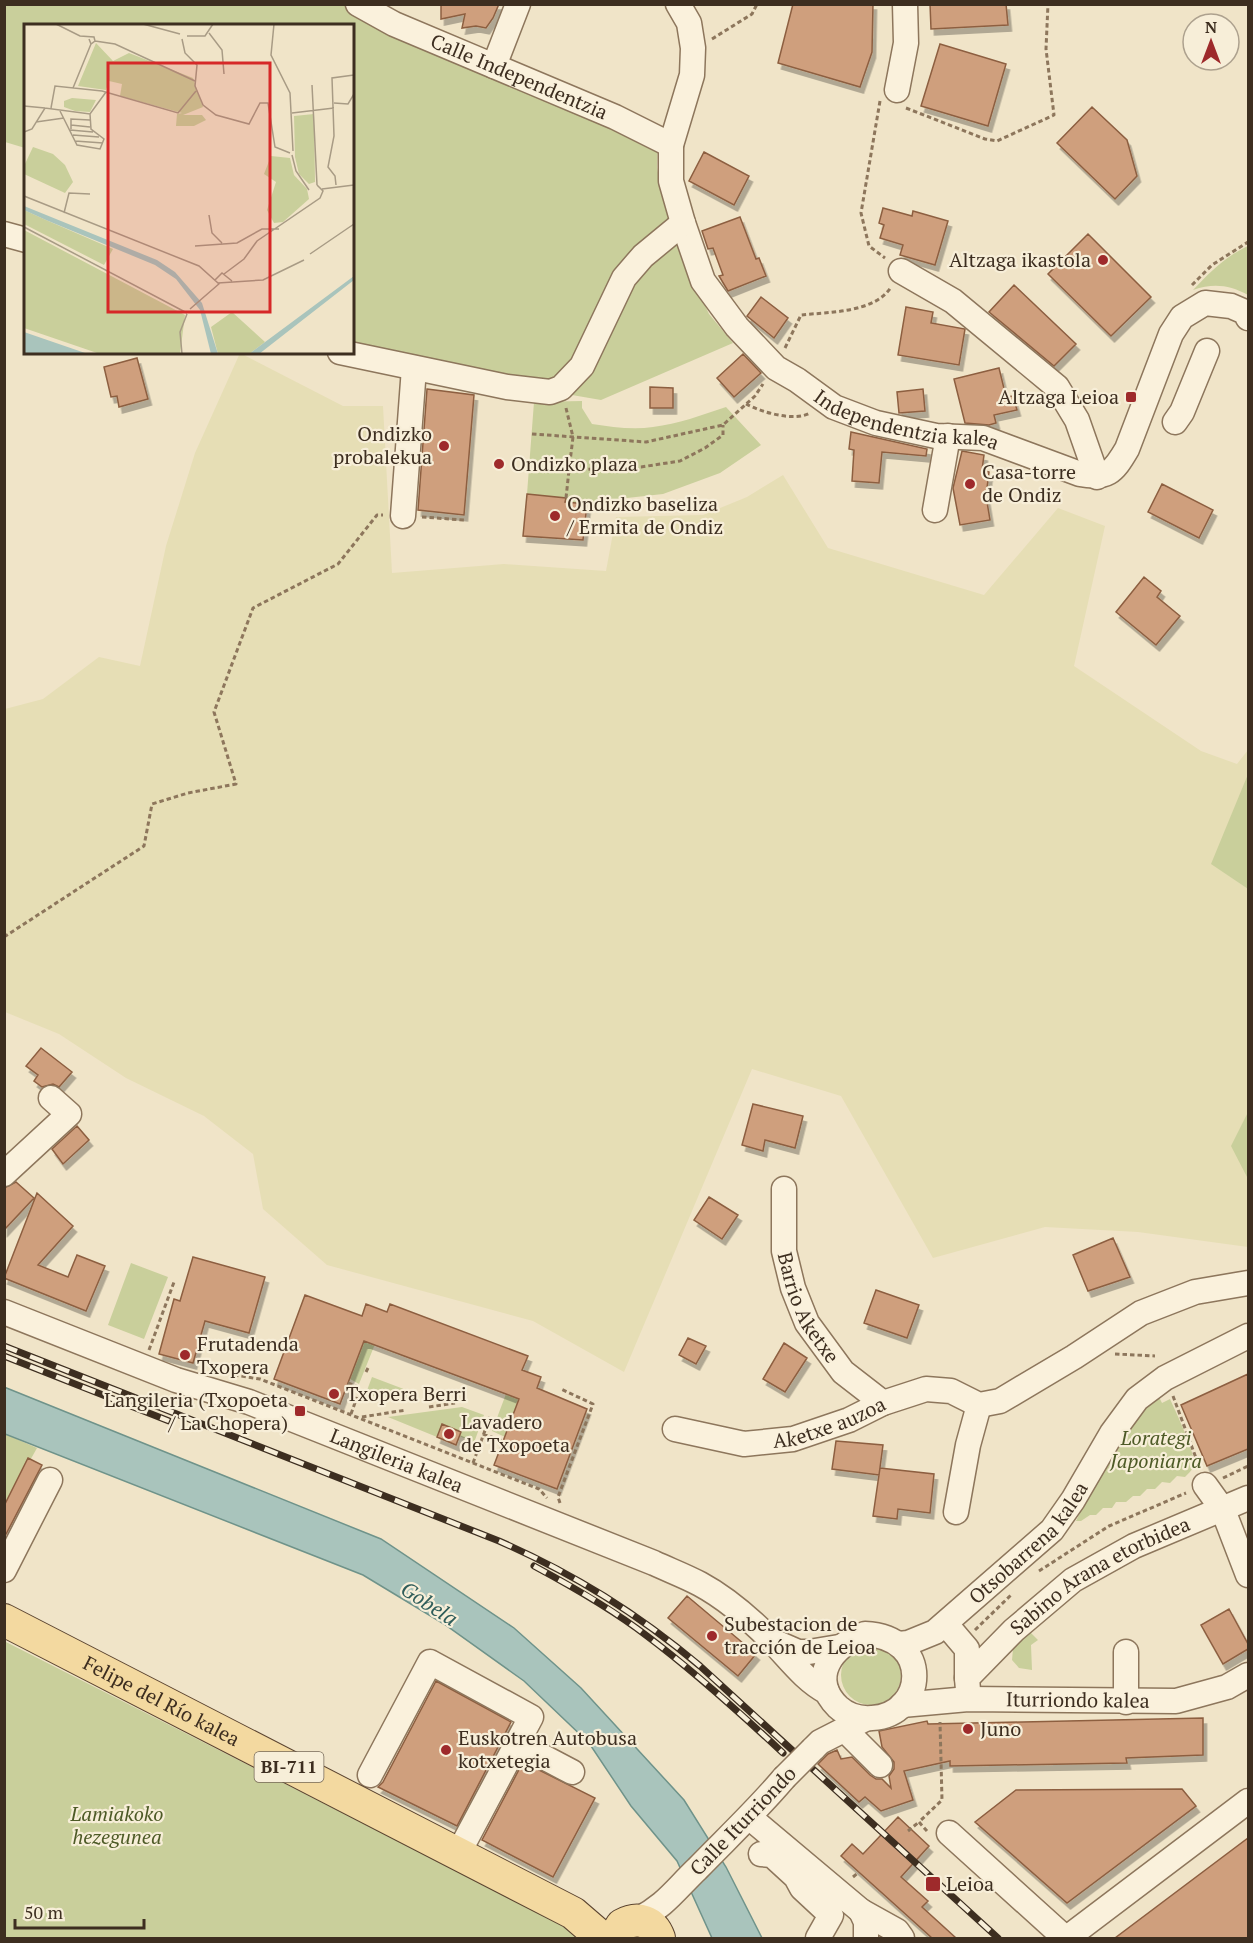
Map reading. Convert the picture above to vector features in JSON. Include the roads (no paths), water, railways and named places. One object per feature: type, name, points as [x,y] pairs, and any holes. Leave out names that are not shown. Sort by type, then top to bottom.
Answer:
[{"type":"main road","name":"Felipe del Río kalea","points":[[4,1620],[573,1913],[639,1930]]},
{"type":"main road","name":"Felipe del Río kalea","points":[[573,1913],[602,1938]]},
{"type":"street","name":"Independentzia kalea","points":[[678,4],[689,23],[693,48],[692,75],[671,145],[671,181],[682,224],[703,280],[737,327],[776,368],[834,407],[876,423],[936,436],[983,438],[1080,474],[1097,477]]},
{"type":"street","points":[[896,99],[906,43],[905,4]]},
{"type":"street","name":"Calle Independentzia","points":[[363,7],[394,24],[615,117],[671,145]]},
{"type":"street","points":[[494,66],[510,9]]},
{"type":"street","points":[[349,354],[541,393],[550,392],[565,384],[582,366],[624,278],[643,256],[682,224]]},
{"type":"street","points":[[4,234],[24,239]]},
{"type":"street","points":[[901,271],[953,301],[1057,387],[1077,420],[1097,477],[1109,473],[1119,463],[1171,334],[1182,317],[1205,303],[1231,306],[1245,312],[1248,318]]},
{"type":"street","points":[[1175,422],[1182,412],[1207,351]]},
{"type":"street","points":[[403,516],[414,368]]},
{"type":"street","points":[[935,510],[948,436]]},
{"type":"street","points":[[4,1174],[69,1114],[51,1098]]},
{"type":"street","name":"Barrio Aketxe","points":[[784,1189],[784,1251],[793,1288],[807,1323],[843,1372],[883,1403]]},
{"type":"street","points":[[956,1512],[968,1445],[979,1405],[1000,1401],[1080,1354],[1141,1313],[1195,1292],[1248,1283]]},
{"type":"street","name":"Langileria kalea","points":[[4,1312],[176,1380],[249,1402],[654,1563],[701,1585],[737,1608],[772,1640],[784,1656],[830,1697]]},
{"type":"street","name":"Otsobarrena kalea","points":[[899,1644],[909,1643],[942,1631],[1052,1530],[1112,1433],[1137,1399],[1165,1378],[1248,1336]]},
{"type":"street","name":"Aketxe auzoa","points":[[675,1429],[744,1444],[793,1439],[849,1420],[883,1403],[926,1389],[951,1391],[979,1405]]},
{"type":"street","points":[[4,1570],[50,1480]]},
{"type":"street","points":[[1205,1485],[1223,1510],[1248,1575]]},
{"type":"street","name":"Sabino Arana etorbidea","points":[[965,1689],[1014,1630],[1073,1580],[1134,1546],[1248,1498]]},
{"type":"street","points":[[915,1677],[965,1689],[967,1649],[942,1631]]},
{"type":"street","points":[[855,1724],[891,1713],[902,1705],[911,1692],[915,1668],[905,1649],[894,1640],[880,1635],[865,1634],[851,1639],[839,1647],[830,1658],[825,1672],[830,1697],[842,1710],[853,1716],[855,1724],[880,1765]]},
{"type":"street","name":"Langileria kalea","points":[[772,1640],[798,1652],[839,1647]]},
{"type":"street","points":[[1126,1652],[1126,1702]]},
{"type":"street","points":[[370,1775],[430,1662],[531,1718],[458,1854]]},
{"type":"street","name":"Iturriondo kalea","points":[[902,1705],[965,1689],[1126,1702],[1176,1701],[1227,1687],[1248,1675]]},
{"type":"street","name":"Calle Iturriondo","points":[[817,1745],[830,1697]]},
{"type":"street","name":"Calle Iturriondo","points":[[639,1930],[817,1745],[855,1724]]},
{"type":"street","points":[[517,1743],[572,1772]]},
{"type":"street","points":[[938,1832],[1066,1938],[1248,1801]]},
{"type":"street","points":[[735,1831],[761,1854],[764,1863],[788,1885],[802,1888],[831,1915],[818,1938]]},
{"type":"street","points":[[735,1831],[861,1911],[897,1931],[902,1938]]},
{"type":"street","points":[[861,1911],[866,1922],[866,1938]]},
{"type":"water","name":"Gobela","points":[[4,1387],[381,1539],[514,1628],[581,1688],[684,1800],[726,1867],[762,1938],[712,1938],[677,1861],[631,1806],[589,1743],[524,1681],[444,1624],[363,1575],[5,1434]]},
{"type":"railway","points":[[4,1346],[499,1541],[579,1581],[653,1629],[700,1666],[998,1938]]},
{"type":"railway","points":[[4,1356],[169,1421]]},
{"type":"railway","points":[[534,1566],[592,1599],[647,1636],[783,1753]]},
{"type":"place","name":"Altzaga ikastola","points":[[1103,260]]},
{"type":"place","name":"Altzaga Leioa","points":[[1131,397]]},
{"type":"place","name":"Ondizko probalekua","points":[[444,446]]},
{"type":"place","name":"Ondizko plaza","points":[[499,464]]},
{"type":"place","name":"Casa-torre de Ondiz","points":[[970,484]]},
{"type":"place","name":"Ondizko baseliza / Ermita de Ondiz","points":[[555,516]]},
{"type":"place","name":"Frutadenda Txopera","points":[[185,1355]]},
{"type":"place","name":"Txopera Berri","points":[[334,1394]]},
{"type":"place","name":"Langileria (Txopoeta / La Chopera)","points":[[300,1411]]},
{"type":"place","name":"Lavadero de Txopoeta","points":[[449,1434]]},
{"type":"place","name":"Subestacion de tracción de Leioa","points":[[712,1636]]},
{"type":"place","name":"Juno","points":[[968,1729]]},
{"type":"place","name":"Euskotren Autobusa kotxetegia","points":[[446,1750]]},
{"type":"place","name":"Leioa","points":[[933,1884]]},
{"type":"park label","name":"Lorategi Japoniarra","points":[[1156,1450]]},
{"type":"park label","name":"Lamiakoko hezegunea","points":[[117,1826]]}]
